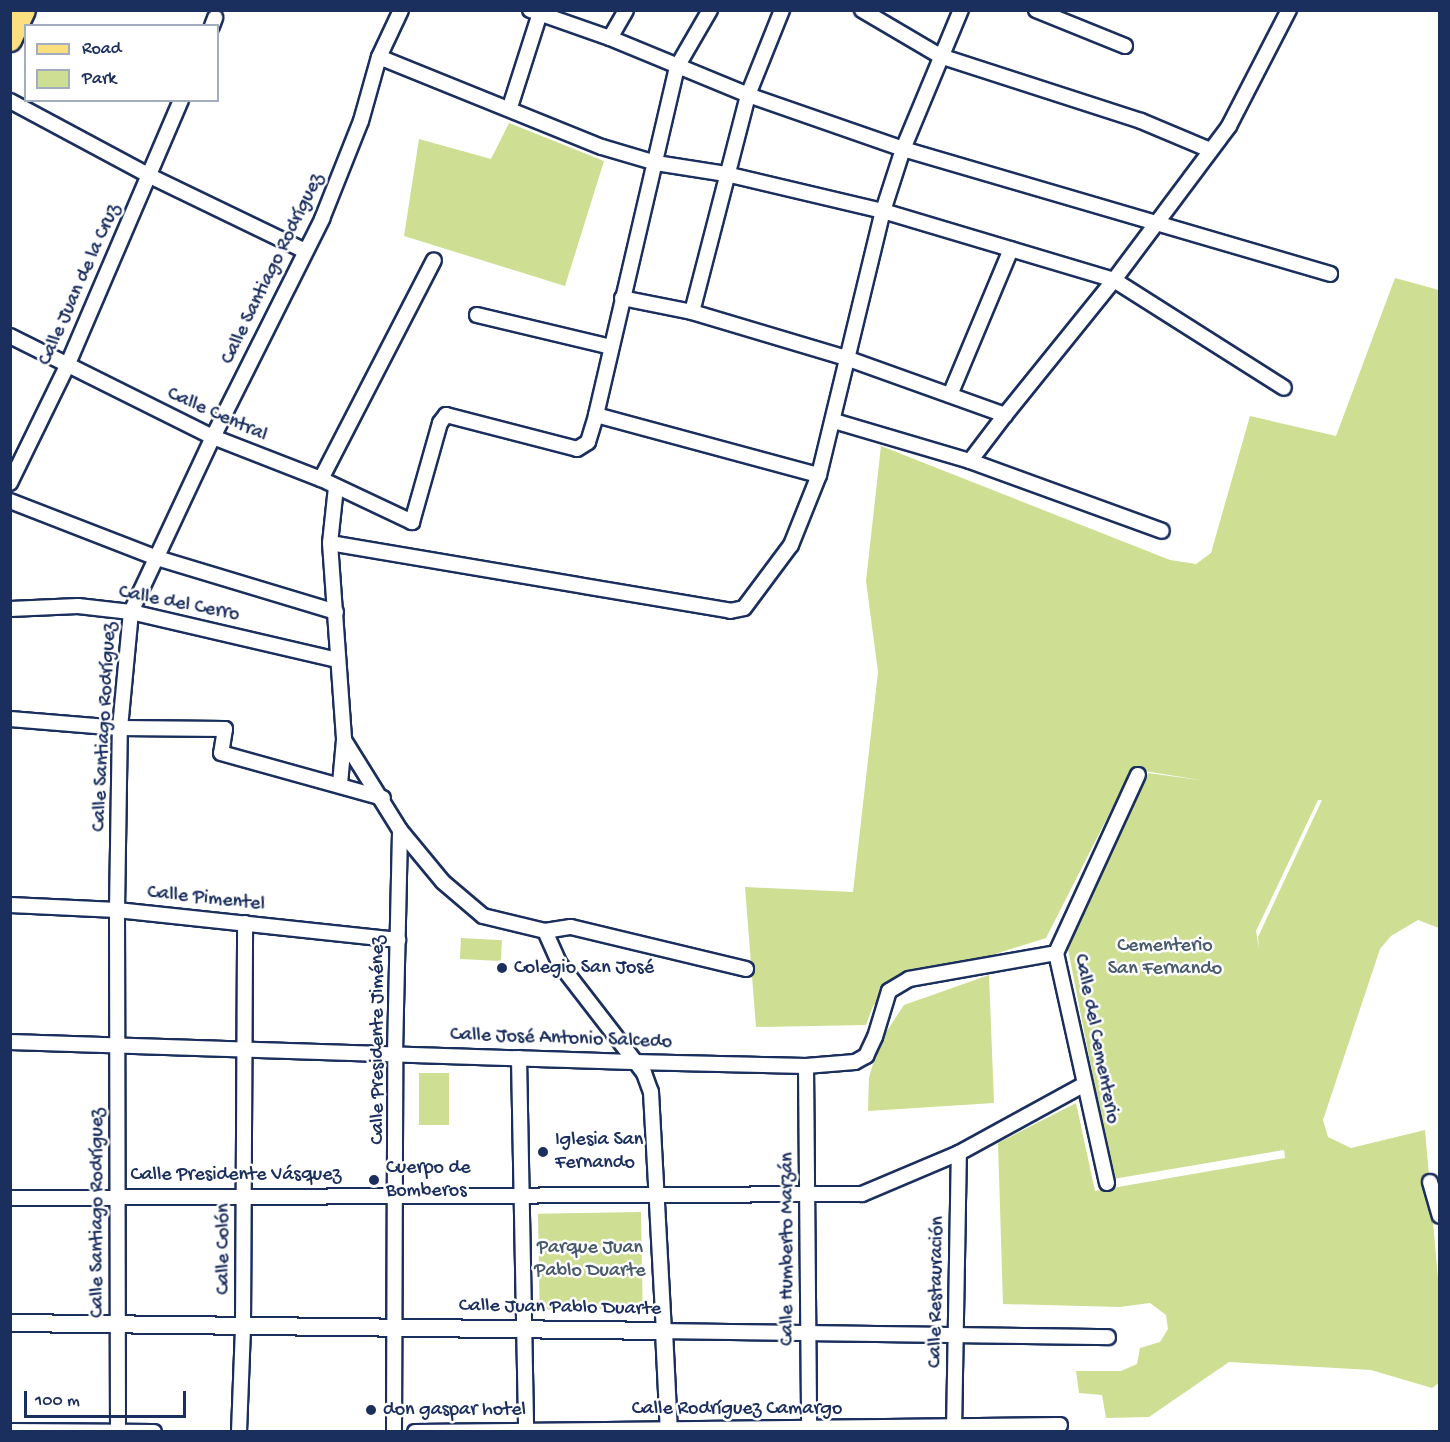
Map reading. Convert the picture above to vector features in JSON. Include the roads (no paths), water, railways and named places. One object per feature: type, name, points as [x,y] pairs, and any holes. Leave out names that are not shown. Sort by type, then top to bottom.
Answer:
[{"type":"main road","points":[[10,40],[24,10]]},
{"type":"street","name":"Calle Santiago Rodríguez","points":[[118,1431],[117,910],[120,728],[131,612],[343,169],[379,57],[401,10]]},
{"type":"street","points":[[610,38],[626,10]]},
{"type":"street","points":[[710,10],[677,67],[596,415],[819,475]]},
{"type":"street","points":[[692,312],[747,95],[783,10]]},
{"type":"street","points":[[330,543],[730,611],[744,608],[791,545],[819,475],[834,421],[846,358],[883,211],[903,149],[961,10]]},
{"type":"street","points":[[1036,10],[1125,46]]},
{"type":"street","points":[[970,461],[1114,280],[1229,126],[1288,10]]},
{"type":"street","points":[[865,11],[940,56],[1141,122],[1210,150]]},
{"type":"street","points":[[510,108],[537,12],[610,38],[747,95],[903,149],[1155,225],[1330,274]]},
{"type":"street","points":[[379,57],[602,147],[656,163],[726,174],[883,211],[1114,280],[1284,388]]},
{"type":"street","points":[[10,101],[150,176],[305,251]]},
{"type":"street","name":"Calle Juan de la Cruz","points":[[10,483],[67,366],[180,102]]},
{"type":"street","points":[[950,395],[1011,249]]},
{"type":"street","points":[[321,479],[434,260]]},
{"type":"street","points":[[622,298],[692,312],[846,358],[1005,415]]},
{"type":"street","points":[[477,315],[611,347]]},
{"type":"street","name":"Calle Central","points":[[10,336],[213,437],[321,479],[412,522],[440,423],[446,415],[577,449],[588,442],[596,415]]},
{"type":"street","points":[[834,421],[970,461],[1162,531]]},
{"type":"street","points":[[336,487],[330,543],[346,786]]},
{"type":"street","points":[[10,501],[157,558],[336,612]]},
{"type":"street","name":"Calle del Cerro","points":[[10,609],[78,606],[131,612],[338,660]]},
{"type":"street","points":[[10,719],[120,728],[225,729],[221,753],[383,798]]},
{"type":"street","points":[[344,740],[383,798],[400,830],[443,882],[483,916],[545,931],[571,927],[746,969]]},
{"type":"street","points":[[346,786],[367,774]]},
{"type":"street","name":"Calle del Cementerio","points":[[1107,1183],[1083,1085],[1056,953],[1138,776]]},
{"type":"street","name":"Calle Presidente Jiménez","points":[[394,1431],[397,1193],[395,1053],[400,830]]},
{"type":"street","name":"Calle Pimentel","points":[[10,905],[117,910],[398,940]]},
{"type":"street","name":"Calle Colón","points":[[239,1431],[243,1326],[245,923]]},
{"type":"street","points":[[545,931],[559,963],[633,1062],[644,1073],[651,1092],[669,1430]]},
{"type":"street","name":"Calle José Antonio Salcedo","points":[[10,1042],[633,1062],[806,1066],[855,1062],[866,1056],[875,1037],[889,991],[909,979],[1056,953]]},
{"type":"street","points":[[519,1058],[526,1431]]},
{"type":"street","name":"Calle Humberto Marzán","points":[[806,1066],[809,1430]]},
{"type":"street","name":"Calle Presidente Vásquez","points":[[10,1198],[119,1194],[243,1198],[397,1193],[656,1196],[862,1194],[959,1153],[1083,1085]]},
{"type":"street","name":"Calle Restauración","points":[[954,1429],[959,1153]]},
{"type":"street","points":[[1430,1182],[1440,1216]]},
{"type":"street","name":"Calle Juan Pablo Duarte","points":[[10,1323],[523,1327],[955,1337],[1108,1337]]},
{"type":"street","name":"Calle Rodríguez Camargo","points":[[415,1431],[954,1429],[1060,1425]]},
{"type":"street","points":[[10,1431],[154,1431]]},
{"type":"place","name":"Colegio San José","points":[[502,968]]},
{"type":"place","name":"Iglesia San Fernando","points":[[543,1152]]},
{"type":"place","name":"Cuerpo de Bomberos","points":[[374,1180]]},
{"type":"place","name":"don gaspar hotel","points":[[371,1410]]},
{"type":"park label","name":"Cementerio San Fernando","points":[[1165,958]]},
{"type":"park label","name":"Parque Juan Pablo Duarte","points":[[590,1260]]}]
